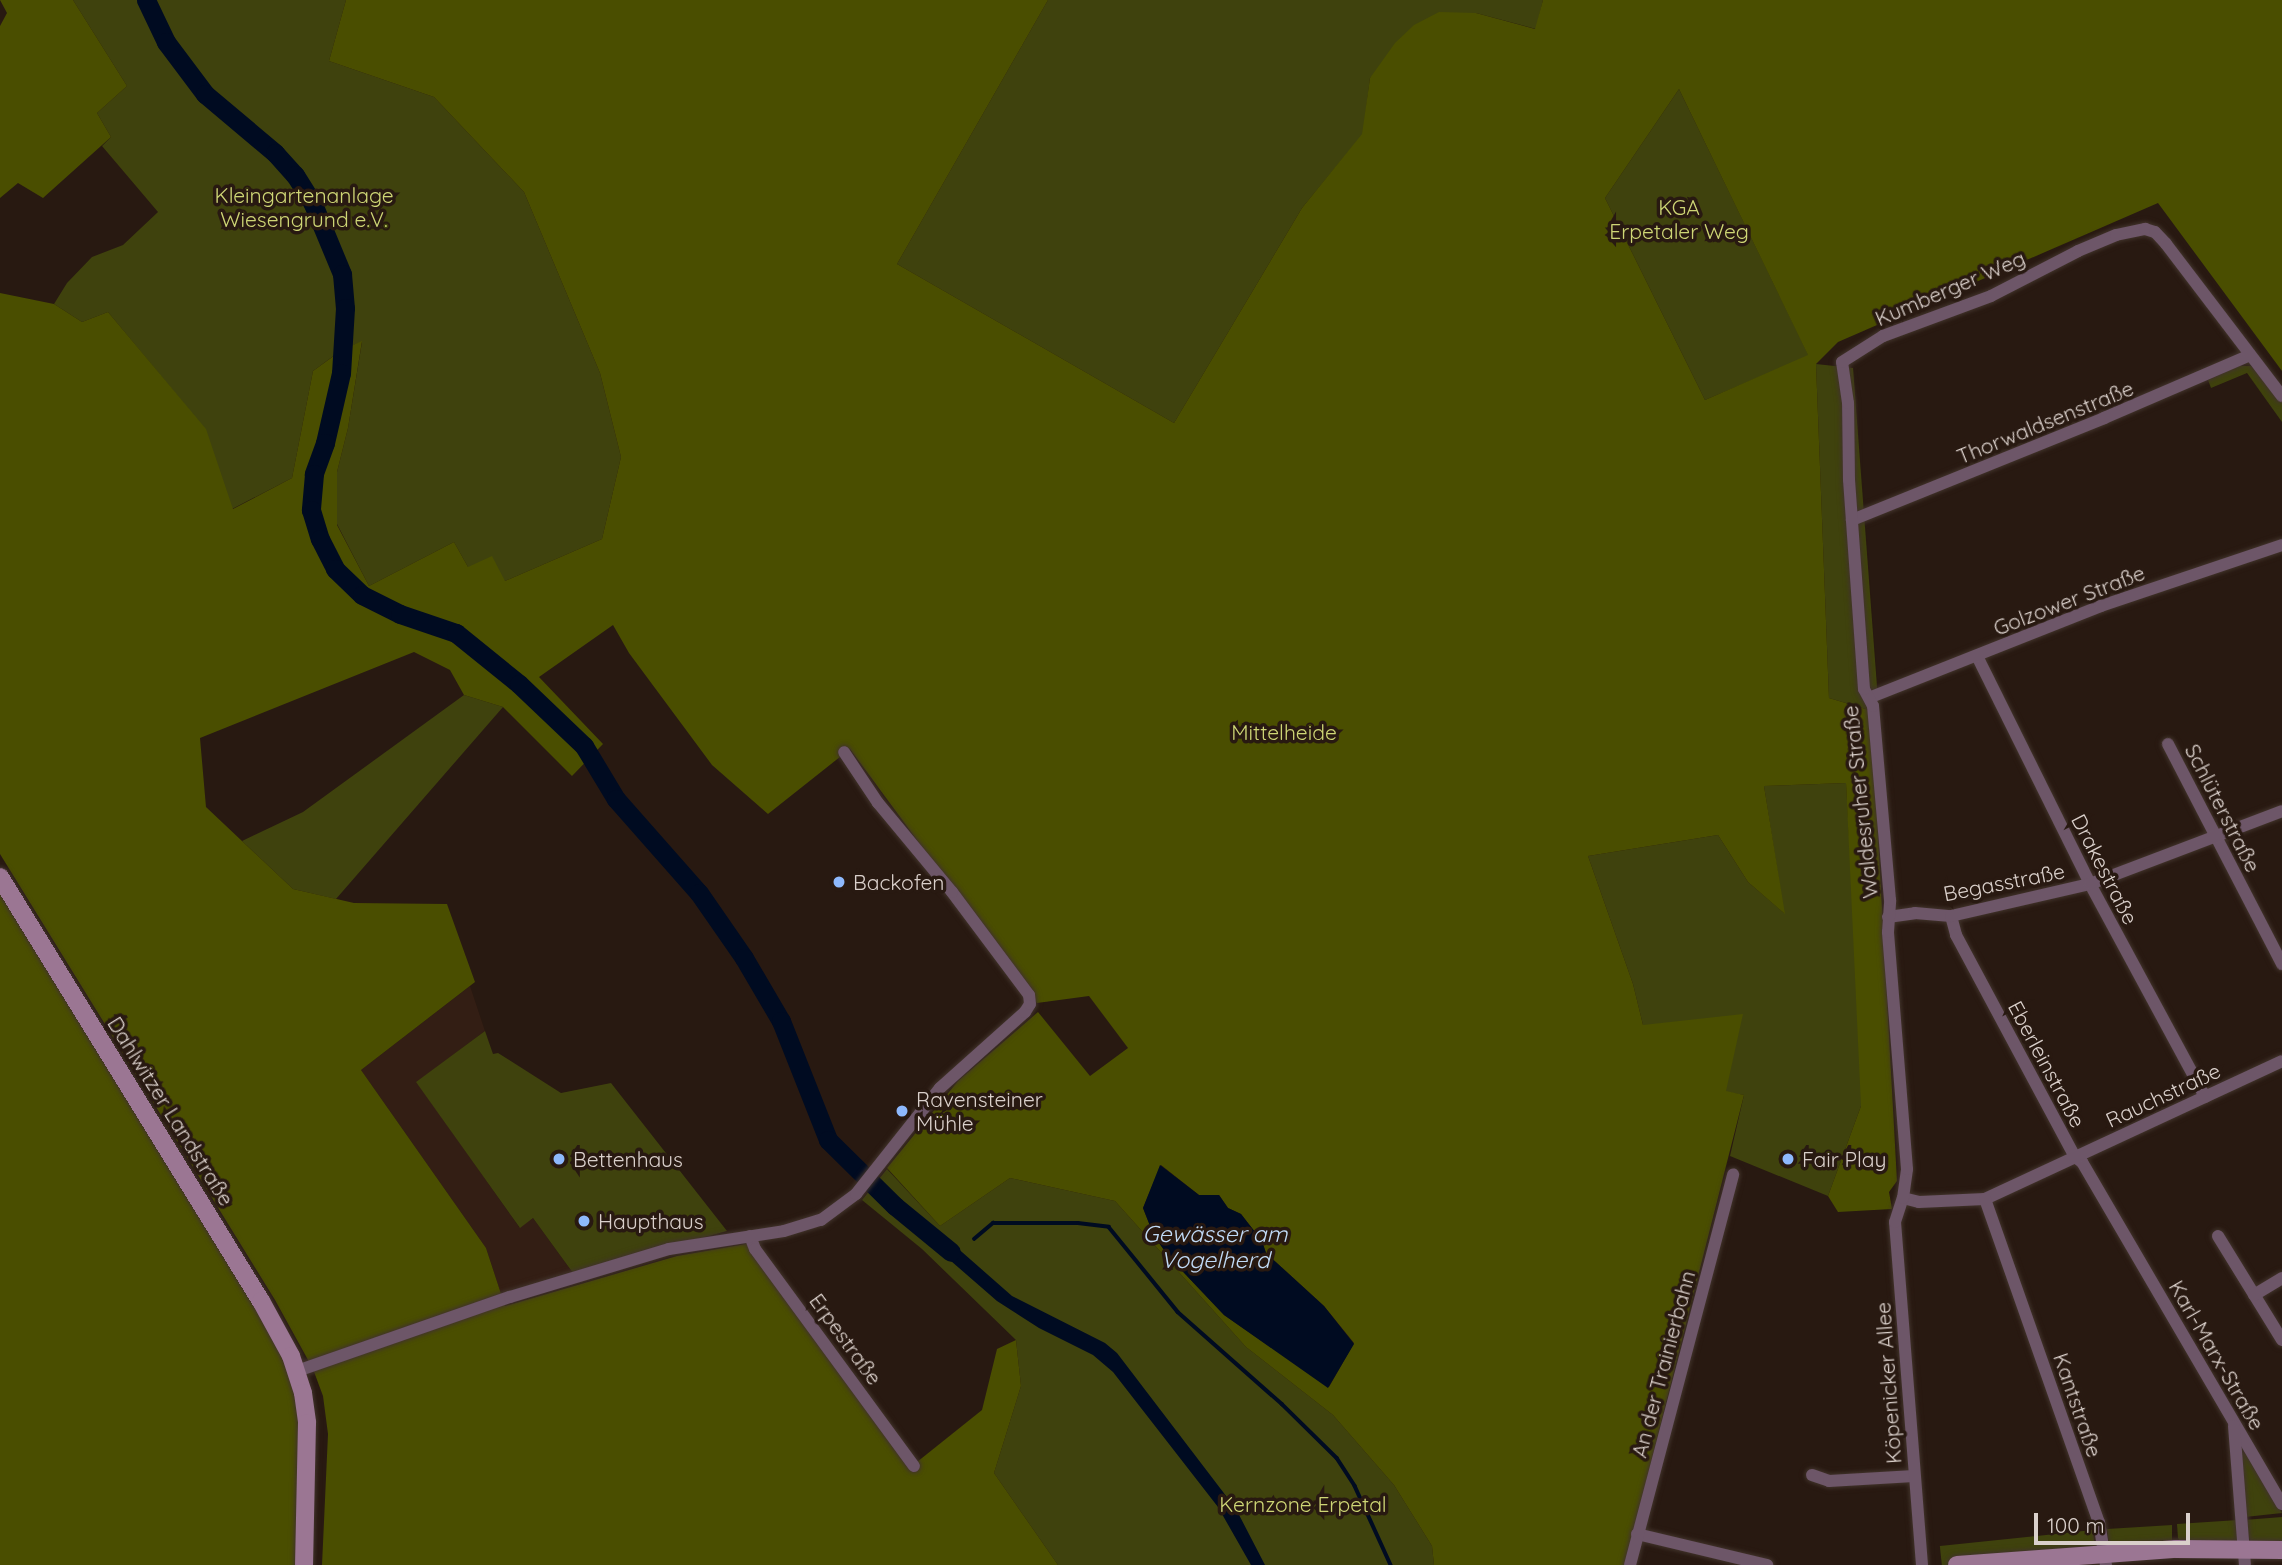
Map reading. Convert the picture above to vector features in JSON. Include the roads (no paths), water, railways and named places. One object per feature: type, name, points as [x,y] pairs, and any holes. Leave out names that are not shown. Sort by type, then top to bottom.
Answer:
[{"type":"main road","name":"Dahlwitzer Landstraße","points":[[0,877],[273,1321],[297,1371],[307,1423],[304,1565]]},
{"type":"main road","points":[[1957,1565],[2244,1557],[2282,1550]]},
{"type":"street","name":"Kumberger Weg","points":[[1842,362],[1883,336],[1991,296],[2078,251],[2131,231],[2145,229],[2155,232],[2250,355]]},
{"type":"street","points":[[2250,355],[2282,396]]},
{"type":"street","name":"Thorwaldsenstraße","points":[[1852,520],[1864,518],[2250,355]]},
{"type":"street","name":"Waldesruher Straße","points":[[1842,362],[1850,437],[1852,520],[1864,689],[1871,697],[1889,886],[1888,917],[1907,1169],[1903,1198]]},
{"type":"street","name":"Golzower Straße","points":[[1871,697],[2101,606],[2282,545]]},
{"type":"street","name":"Drakestraße","points":[[1977,656],[2090,884],[2205,1097]]},
{"type":"street","name":"Schlüterstraße","points":[[2168,744],[2282,964]]},
{"type":"street","points":[[297,1371],[510,1297],[669,1249],[809,1225],[837,1209],[859,1190],[940,1088],[1030,1004],[1029,995],[952,892],[877,803],[844,752]]},
{"type":"street","name":"Begasstraße","points":[[1888,917],[1915,914],[1951,916],[2090,884],[2282,811]]},
{"type":"street","name":"Eberleinstraße","points":[[1951,916],[1956,935],[2075,1157],[2082,1162],[2119,1226]]},
{"type":"street","name":"Rauchstraße","points":[[1903,1198],[1919,1202],[1985,1199],[2282,1061]]},
{"type":"street","name":"An der Trainierbahn","points":[[1630,1565],[1733,1174]]},
{"type":"street","name":"Köpenicker Allee","points":[[1903,1198],[1895,1222],[1922,1565]]},
{"type":"street","name":"Kantstraße","points":[[1985,1199],[2099,1522],[2105,1559]]},
{"type":"street","name":"Karl-Marx-Straße","points":[[2119,1226],[2282,1504]]},
{"type":"street","name":"Erpestraße","points":[[750,1236],[755,1249],[914,1466]]},
{"type":"street","points":[[2218,1236],[2282,1340]]},
{"type":"street","points":[[2254,1295],[2282,1278]]},
{"type":"street","points":[[2234,1425],[2244,1557]]},
{"type":"street","points":[[1812,1475],[1829,1481],[1914,1476]]},
{"type":"street","points":[[1637,1534],[1767,1565]]},
{"type":"water","name":"Gewässer am Vogelherd","points":[[1160,1165],[1199,1195],[1219,1195],[1228,1208],[1241,1214],[1262,1241],[1266,1253],[1324,1306],[1354,1344],[1328,1388],[1224,1315],[1169,1257],[1154,1236],[1143,1208]]},
{"type":"water","points":[[934,1234],[946,1238],[1012,1296],[1105,1343],[1117,1353],[1236,1509],[1265,1565],[1251,1565],[1218,1507],[1113,1372],[1093,1355],[1039,1328],[997,1301],[928,1241]]},
{"type":"waterway","points":[[146,0],[166,42],[205,94],[275,153],[295,175],[313,204],[342,274],[345,308],[341,373],[325,443],[314,474],[311,510],[320,539],[335,569],[362,595],[400,614],[456,633],[519,684],[584,746],[616,799],[699,893],[744,958],[781,1021],[828,1140],[895,1206],[951,1252]]},
{"type":"waterway","points":[[974,1239],[993,1223],[1078,1223],[1109,1227],[1178,1312],[1282,1404],[1337,1458],[1355,1486],[1391,1565]]},
{"type":"place","name":"Backofen","points":[[839,882]]},
{"type":"place","name":"Ravensteiner Mühle","points":[[902,1111]]},
{"type":"place","name":"Bettenhaus","points":[[559,1159]]},
{"type":"place","name":"Fair Play","points":[[1788,1159]]},
{"type":"place","name":"Haupthaus","points":[[584,1221]]},
{"type":"park label","name":"Kleingartenanlage Wiesengrund e.V.","points":[[304,207]]},
{"type":"park label","name":"KGA Erpetaler Weg","points":[[1679,219]]},
{"type":"park label","name":"Mittelheide","points":[[1284,732]]},
{"type":"park label","name":"Kernzone Erpetal","points":[[1303,1504]]}]
